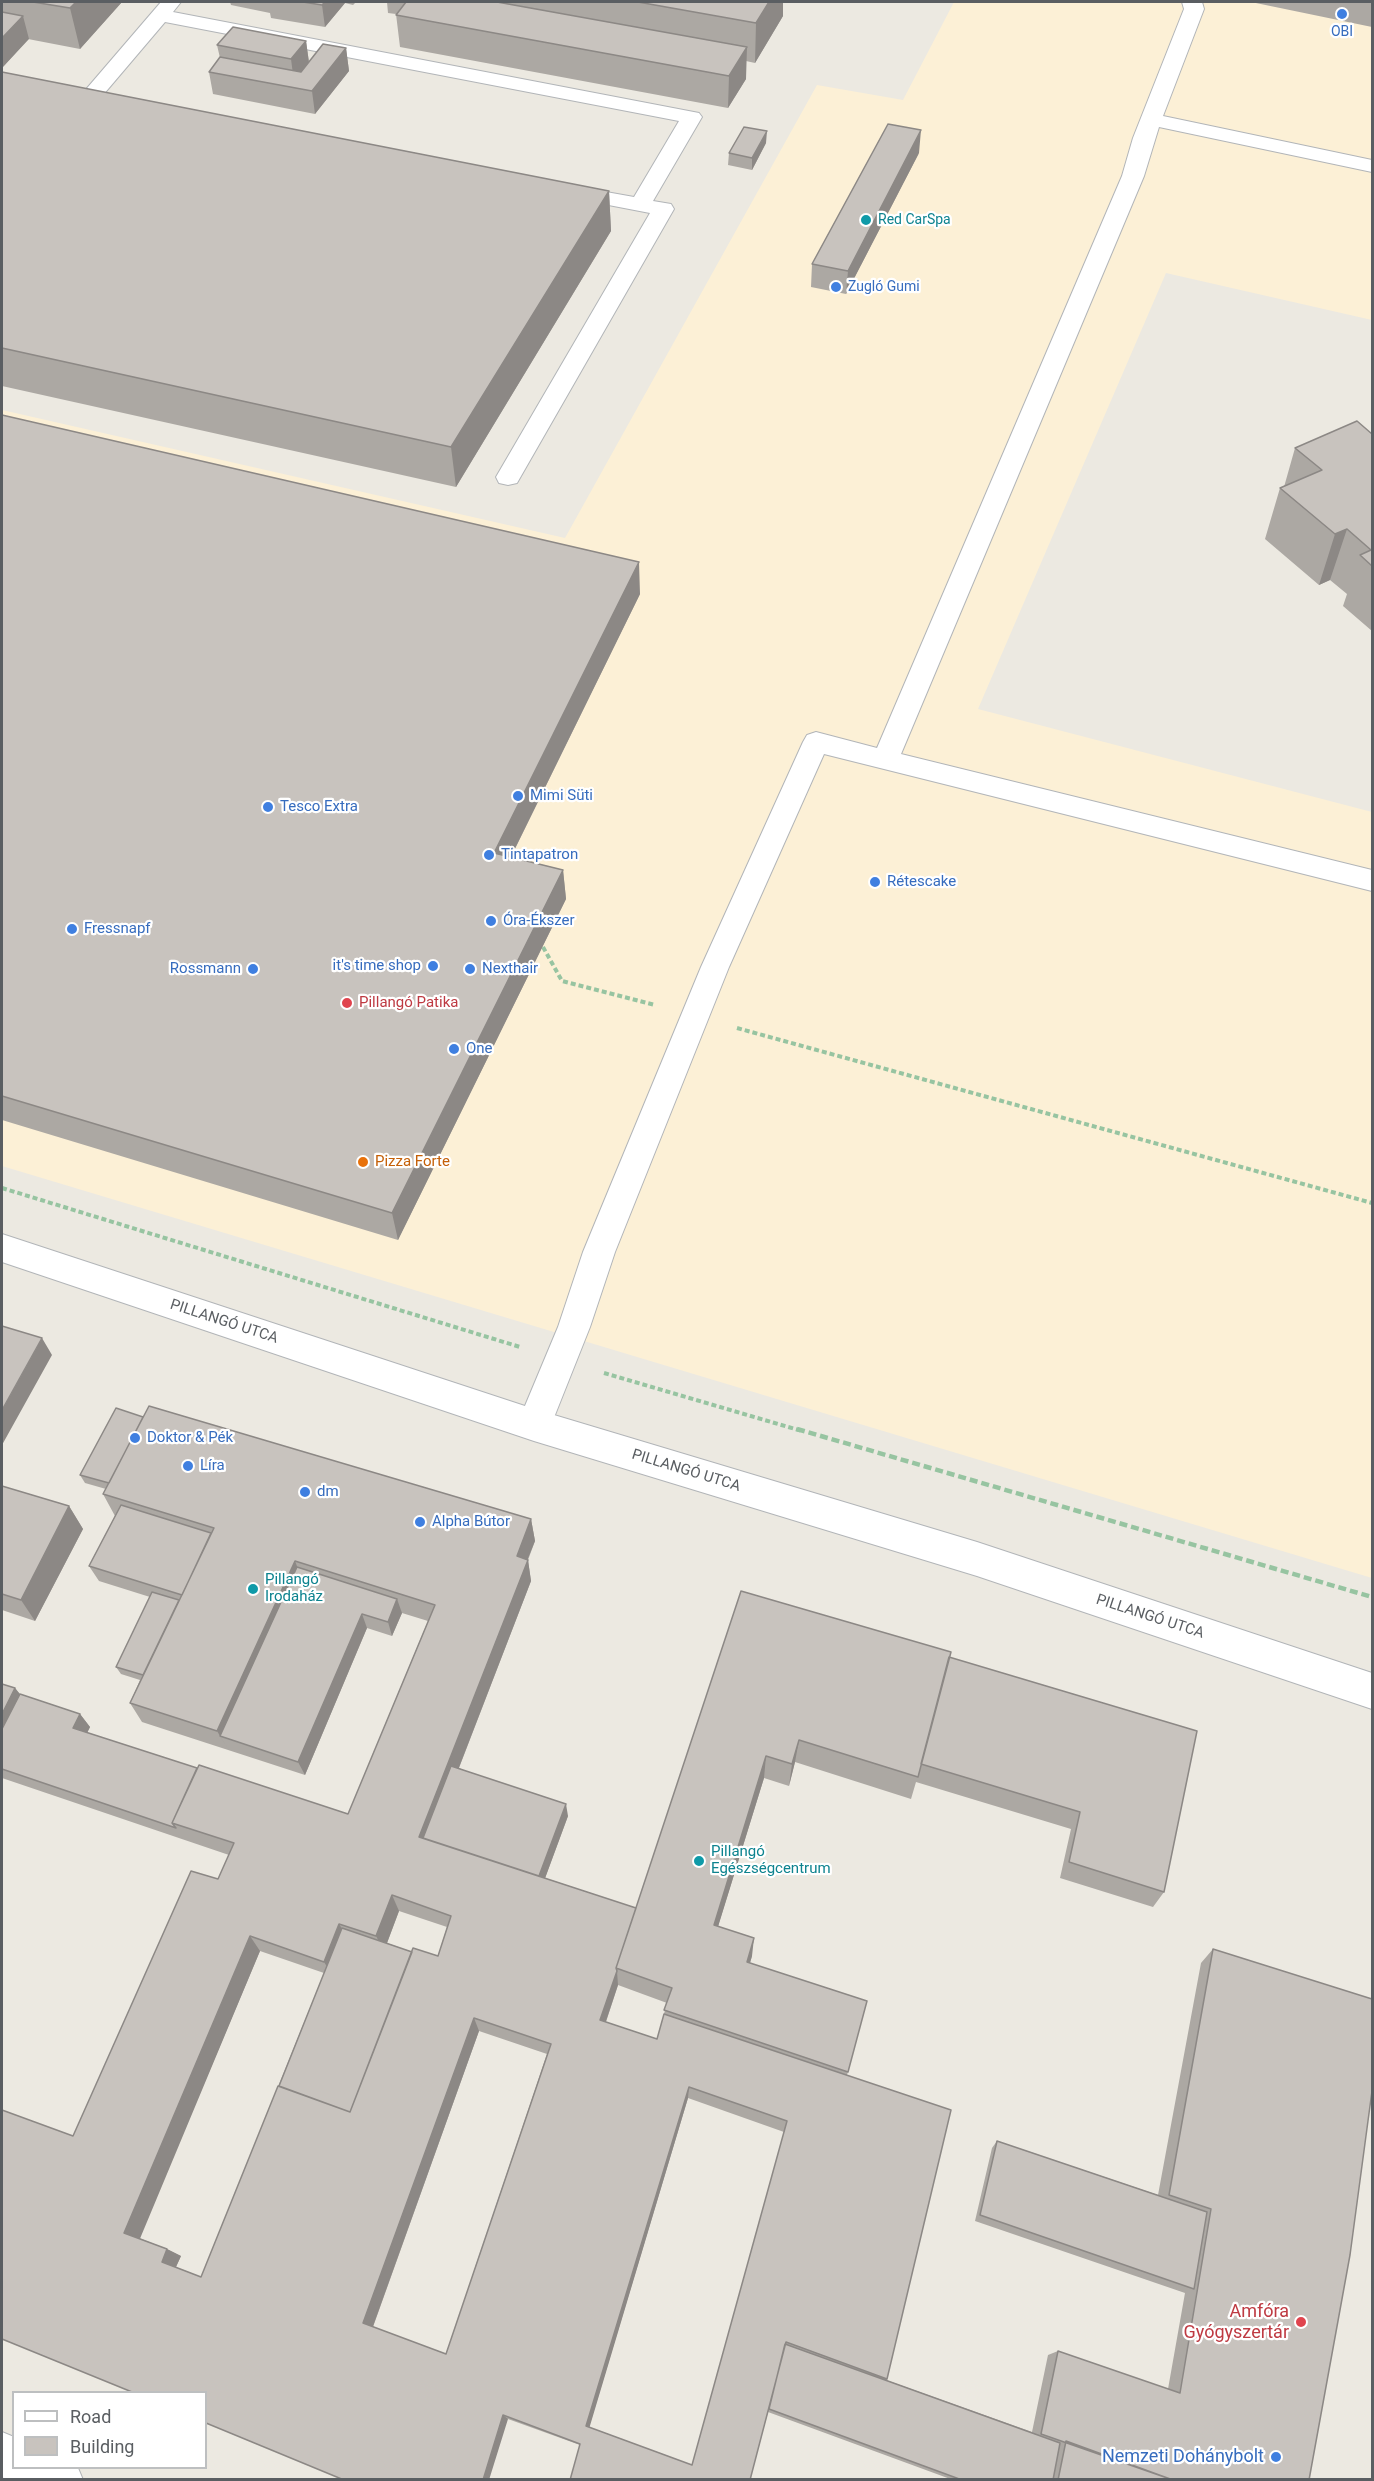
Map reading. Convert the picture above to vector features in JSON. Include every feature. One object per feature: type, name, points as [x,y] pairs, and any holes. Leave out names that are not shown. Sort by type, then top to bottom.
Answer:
[{"type":"street","name":"PILLANGÓ UTCA","points":[[2,1250],[534,1425],[977,1559],[1372,1691]]},
{"type":"street","points":[[34,2469],[61,2480]]},
{"type":"lane","points":[[886,758],[1124,197],[1194,9],[1192,2]]},
{"type":"lane","points":[[136,107],[89,98],[165,8],[692,117],[640,205]]},
{"type":"lane","points":[[1153,120],[1372,166]]},
{"type":"lane","points":[[508,477],[663,210],[546,187]]},
{"type":"lane","points":[[534,1425],[574,1327],[599,1252],[695,1016],[816,742],[1372,881]]},
{"type":"path","points":[[543,947],[562,981],[1372,1203]]},
{"type":"path","points":[[2,1188],[560,1360],[1372,1597]]},
{"type":"shaded area","points":[[954,2],[1372,2],[1372,320],[1166,273],[978,709],[1372,812],[1372,1578],[2,1166],[2,410],[565,538],[817,85],[903,100]]},
{"type":"building","points":[[33,2],[76,2],[70,8]]},
{"type":"building","points":[[303,2],[325,2],[322,5]]},
{"type":"building","points":[[406,2],[497,2],[747,47],[729,76],[396,15]]},
{"type":"building","points":[[638,2],[769,2],[756,23]]},
{"type":"building","points":[[2,12],[23,16],[2,38]]},
{"type":"building","points":[[233,27],[306,41],[291,59],[217,45]]},
{"type":"building","points":[[323,44],[346,48],[312,91],[209,72],[220,57],[301,72]]},
{"type":"building","points":[[2,72],[609,191],[451,447],[2,348]]},
{"type":"building","name":"Red CarSpa","points":[[888,124],[921,130],[848,271],[812,264]]},
{"type":"building","points":[[744,127],[767,131],[752,158],[729,153]]},
{"type":"building","name":"Tesco Extra","points":[[2,415],[639,562],[494,853],[563,870],[392,1213],[2,1096]]},
{"type":"building","points":[[1357,421],[1372,434],[1372,566],[1360,555],[1371,550],[1347,529],[1335,534],[1280,488],[1322,470],[1295,448]]},
{"type":"building","points":[[2,1326],[42,1338],[2,1410]]},
{"type":"building","points":[[149,1406],[531,1519],[517,1556],[528,1560],[419,1837],[636,1908],[600,2020],[657,2039],[664,2014],[951,2110],[887,2379],[786,2342],[750,2480],[570,2480],[580,2444],[503,2415],[483,2480],[344,2480],[207,2423],[207,2391],[130,2391],[2,2339],[2,2110],[73,2136],[191,1871],[218,1879],[234,1843],[172,1823],[199,1765],[348,1814],[435,1605],[295,1561],[217,1731],[130,1703],[214,1528],[103,1494]],"holes":[[[392,1895],[451,1916],[438,1956],[413,1948],[350,2112],[278,2086],[201,2277],[162,2262],[167,2249],[124,2233],[250,1936],[324,1962],[339,1924],[376,1936]],[[474,2018],[551,2044],[446,2354],[363,2323]],[[689,2087],[787,2121],[692,2465],[586,2426]]]},
{"type":"building","points":[[116,1408],[143,1417],[109,1483],[80,1475]]},
{"type":"building","points":[[2,1486],[69,1506],[21,1600],[2,1594]]},
{"type":"building","points":[[121,1505],[211,1533],[182,1595],[89,1566]]},
{"type":"building","points":[[297,1567],[397,1599],[388,1622],[362,1614],[298,1762],[220,1736]]},
{"type":"building","name":"Pillangó Egészségcentrum","points":[[741,1591],[951,1652],[918,1777],[799,1740],[792,1764],[766,1756],[714,1925],[754,1938],[747,1962],[867,2001],[848,2072],[664,2010],[672,1988],[616,1968]]},
{"type":"building","points":[[152,1592],[179,1600],[143,1675],[116,1667]]},
{"type":"building","points":[[949,1657],[1197,1731],[1164,1892],[1069,1862],[1080,1812],[921,1764]]},
{"type":"building","points":[[2,1684],[15,1688],[2,1714]]},
{"type":"building","points":[[20,1694],[80,1714],[73,1728],[197,1768],[172,1823],[176,1828],[2,1769],[2,1729]]},
{"type":"building","points":[[451,1766],[566,1804],[539,1876],[423,1838]]},
{"type":"building","points":[[342,1928],[412,1952],[350,2112],[279,2086]]},
{"type":"building","points":[[1213,1949],[1372,1999],[1372,2091],[1350,2255],[1309,2480],[1173,2480],[1041,2434],[1058,2351],[1180,2393],[1211,2209],[1169,2195]]},
{"type":"building","points":[[997,2141],[1207,2212],[1194,2289],[980,2215]]},
{"type":"building","points":[[785,2344],[1060,2443],[1053,2480],[962,2480],[769,2409]]},
{"type":"building","points":[[1066,2441],[1173,2480],[1058,2480]]},
{"type":"place","name":"OBI","points":[[1342,14]]},
{"type":"place","name":"Red CarSpa","points":[[866,220]]},
{"type":"place","name":"Zugló Gumi","points":[[836,287]]},
{"type":"place","name":"Mimi Süti","points":[[518,796]]},
{"type":"place","name":"Tesco Extra","points":[[268,807]]},
{"type":"place","name":"Tintapatron","points":[[489,855]]},
{"type":"place","name":"Rétescake","points":[[875,882]]},
{"type":"place","name":"Óra-Ékszer","points":[[491,921]]},
{"type":"place","name":"Fressnapf","points":[[72,929]]},
{"type":"place","name":"it's time shop","points":[[433,966]]},
{"type":"place","name":"Rossmann","points":[[253,969]]},
{"type":"place","name":"Nexthair","points":[[470,969]]},
{"type":"place","name":"Pillangó Patika","points":[[347,1003]]},
{"type":"place","name":"One","points":[[454,1049]]},
{"type":"place","name":"Pizza Forte","points":[[363,1162]]},
{"type":"place","name":"Doktor & Pék","points":[[135,1438]]},
{"type":"place","name":"Líra","points":[[188,1466]]},
{"type":"place","name":"dm","points":[[305,1492]]},
{"type":"place","name":"Alpha Bútor","points":[[420,1522]]},
{"type":"place","name":"Pillangó Irodaház","points":[[253,1589]]},
{"type":"place","name":"Pillangó Egészségcentrum","points":[[699,1861]]},
{"type":"place","name":"Amfóra Gyógyszertár","points":[[1301,2322]]},
{"type":"place","name":"Nemzeti Dohánybolt","points":[[1276,2457]]}]
